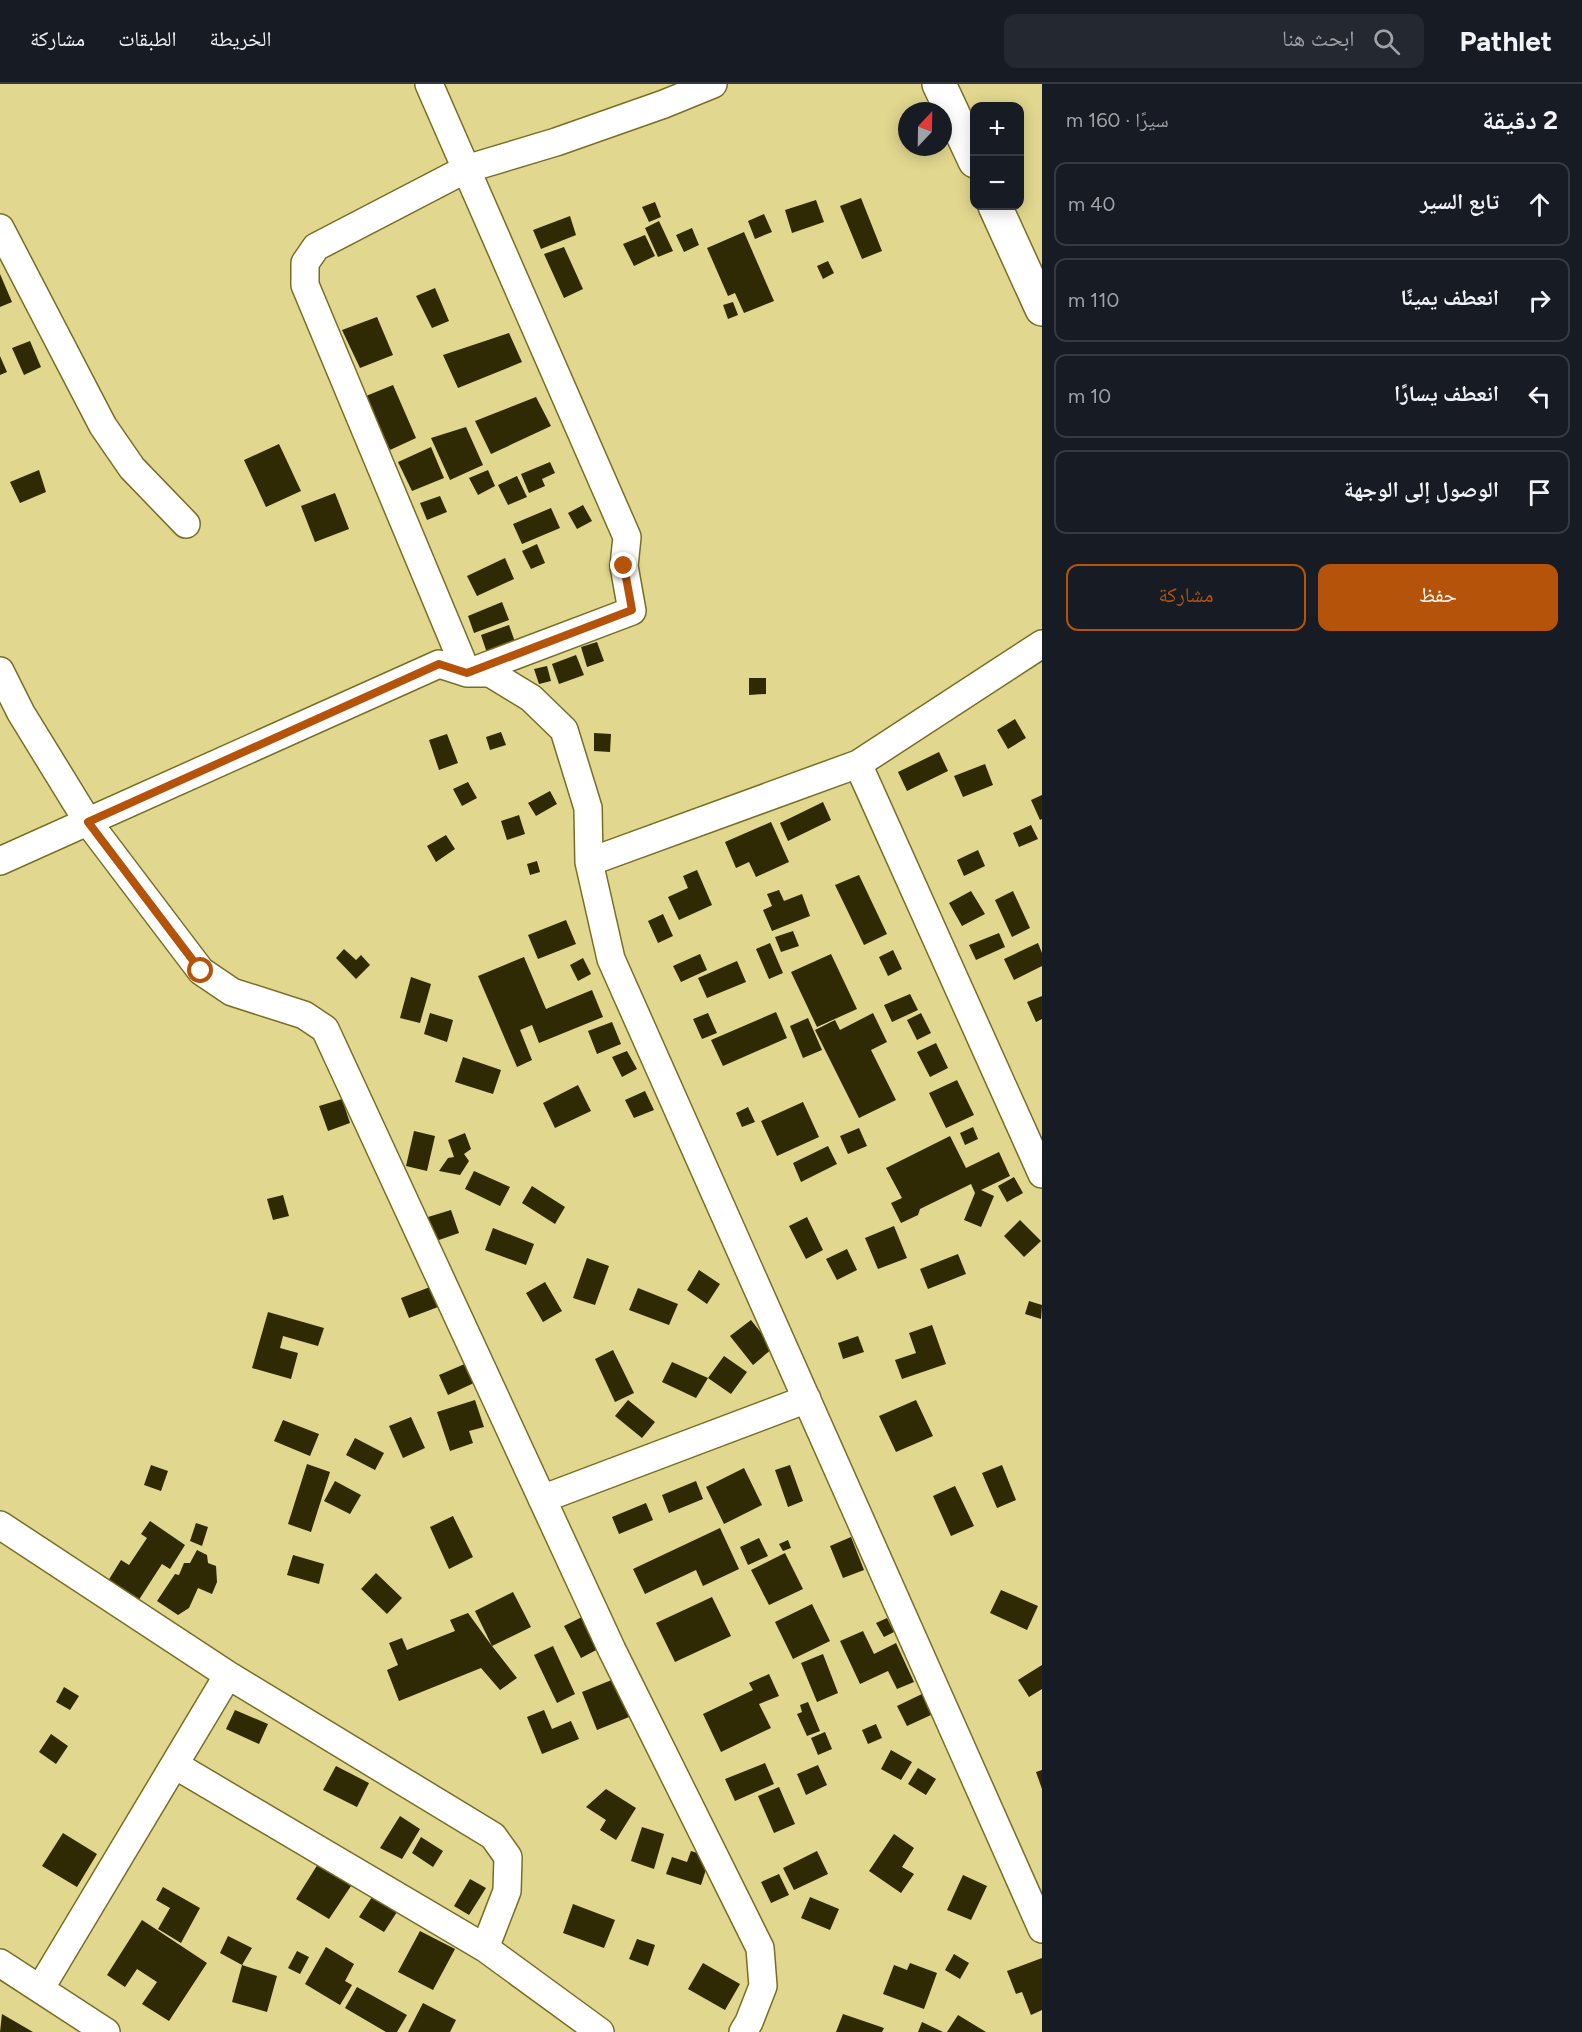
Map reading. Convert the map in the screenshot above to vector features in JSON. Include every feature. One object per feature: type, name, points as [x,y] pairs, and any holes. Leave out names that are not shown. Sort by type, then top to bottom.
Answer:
[{"type":"street","points":[[429,84],[627,537],[624,566],[632,610],[467,673]]},
{"type":"street","points":[[467,673],[305,285],[305,263],[316,247],[466,169],[556,142],[713,84]]},
{"type":"street","points":[[939,84],[973,156]]},
{"type":"street","points":[[997,210],[1042,309]]},
{"type":"street","points":[[0,228],[103,426],[132,468],[186,524]]},
{"type":"street","points":[[589,862],[858,764],[1042,644]]},
{"type":"street","points":[[0,861],[439,664],[467,673],[490,674],[531,698],[564,730],[588,808],[589,862],[611,959],[1042,1929]]},
{"type":"street","points":[[0,671],[21,713],[88,822],[201,971],[232,992],[304,1015],[326,1029],[612,1650],[760,1948],[763,1986],[749,2022],[742,2032]]},
{"type":"street","points":[[858,764],[1042,1174]]},
{"type":"street","points":[[542,1499],[807,1399]]},
{"type":"street","points":[[0,1525],[228,1675],[493,1836],[508,1857],[507,1891],[485,1948]]},
{"type":"street","points":[[40,1989],[228,1675]]},
{"type":"street","points":[[175,1765],[485,1948],[600,2032]]},
{"type":"street","points":[[0,1963],[106,2032]]},
{"type":"building","points":[[861,198],[882,251],[862,259],[840,206]]},
{"type":"building","points":[[816,200],[824,222],[792,233],[785,210]]},
{"type":"building","points":[[655,202],[661,217],[649,222],[642,207]]},
{"type":"building","points":[[764,214],[772,232],[755,239],[748,221]]},
{"type":"building","points":[[570,216],[576,235],[541,249],[533,230]]},
{"type":"building","points":[[659,221],[673,251],[658,257],[645,228]]},
{"type":"building","points":[[692,228],[699,245],[684,252],[676,235]]},
{"type":"building","points":[[744,232],[774,301],[744,313],[735,293],[728,296],[707,248]]},
{"type":"building","points":[[645,235],[655,256],[634,266],[623,244]]},
{"type":"building","points":[[564,247],[583,289],[564,298],[544,254]]},
{"type":"building","points":[[828,261],[834,273],[823,279],[817,266]]},
{"type":"building","points":[[0,274],[12,302],[0,307]]},
{"type":"building","points":[[435,288],[449,321],[432,328],[416,296]]},
{"type":"building","points":[[733,302],[738,315],[728,319],[723,305]]},
{"type":"building","points":[[377,317],[393,355],[360,368],[342,330]]},
{"type":"building","points":[[509,333],[522,362],[458,388],[443,355]]},
{"type":"building","points":[[30,341],[41,367],[24,375],[12,348]]},
{"type":"building","points":[[0,356],[7,372],[0,375]]},
{"type":"building","points":[[393,385],[416,438],[390,450],[366,396]]},
{"type":"building","points":[[536,397],[551,426],[491,454],[475,421]]},
{"type":"building","points":[[466,427],[483,465],[450,480],[431,438]]},
{"type":"building","points":[[279,444],[301,491],[266,507],[244,460]]},
{"type":"building","points":[[431,447],[444,478],[412,491],[398,462]]},
{"type":"building","points":[[550,462],[555,473],[542,479],[545,486],[529,493],[521,474]]},
{"type":"building","points":[[39,470],[46,492],[20,503],[10,482]]},
{"type":"building","points":[[488,470],[495,486],[478,495],[469,478]]},
{"type":"building","points":[[517,476],[527,497],[508,505],[498,485]]},
{"type":"building","points":[[335,493],[349,529],[315,542],[301,506]]},
{"type":"building","points":[[440,496],[447,512],[427,520],[420,503]]},
{"type":"building","points":[[583,505],[592,521],[577,529],[568,513]]},
{"type":"building","points":[[551,508],[560,528],[522,544],[513,524]]},
{"type":"building","points":[[537,544],[545,563],[531,569],[522,551]]},
{"type":"building","points":[[505,558],[514,579],[477,596],[467,576]]},
{"type":"building","points":[[502,602],[509,620],[474,633],[468,616]]},
{"type":"building","points":[[509,625],[515,642],[487,653],[481,635]]},
{"type":"building","points":[[597,642],[604,661],[587,667],[581,647]]},
{"type":"building","points":[[576,655],[584,675],[559,684],[552,664]]},
{"type":"building","points":[[547,666],[551,681],[539,684],[534,669]]},
{"type":"building","points":[[749,678],[766,678],[766,694],[749,695]]},
{"type":"building","points":[[1015,719],[1026,738],[1008,749],[997,730]]},
{"type":"building","points":[[501,732],[506,745],[490,750],[486,737]]},
{"type":"building","points":[[594,733],[611,734],[610,752],[594,751]]},
{"type":"building","points":[[447,734],[458,763],[439,770],[429,740]]},
{"type":"building","points":[[939,752],[948,771],[907,791],[898,772]]},
{"type":"building","points":[[985,764],[993,785],[963,797],[954,776]]},
{"type":"building","points":[[468,782],[477,798],[462,806],[453,789]]},
{"type":"building","points":[[550,791],[557,804],[536,816],[528,803]]},
{"type":"building","points":[[1042,795],[1042,819],[1040,820],[1031,800]]},
{"type":"building","points":[[823,802],[831,820],[788,841],[780,823]]},
{"type":"building","points":[[519,815],[525,834],[507,840],[501,821]]},
{"type":"building","points":[[771,822],[789,862],[756,877],[749,862],[736,868],[725,842]]},
{"type":"building","points":[[1031,825],[1038,839],[1019,847],[1013,833]]},
{"type":"building","points":[[446,835],[455,849],[436,862],[427,846]]},
{"type":"building","points":[[978,850],[985,866],[964,876],[957,860]]},
{"type":"building","points":[[537,861],[540,872],[530,875],[527,864]]},
{"type":"building","points":[[697,870],[712,905],[679,920],[668,897],[688,888],[683,876]]},
{"type":"building","points":[[859,875],[887,934],[864,945],[835,885]]},
{"type":"building","points":[[779,890],[784,901],[802,894],[810,916],[772,931],[763,910],[772,906],[767,894]]},
{"type":"building","points":[[971,891],[985,914],[962,926],[949,903]]},
{"type":"building","points":[[1013,891],[1030,928],[1012,937],[995,900]]},
{"type":"building","points":[[663,914],[673,936],[658,943],[648,921]]},
{"type":"building","points":[[566,920],[576,944],[538,959],[528,935]]},
{"type":"building","points":[[793,931],[799,946],[781,952],[775,937]]},
{"type":"building","points":[[999,933],[1005,947],[976,960],[969,945]]},
{"type":"building","points":[[770,943],[783,973],[769,979],[756,949]]},
{"type":"building","points":[[1038,943],[1042,953],[1042,966],[1014,980],[1004,959]]},
{"type":"building","points":[[344,949],[356,960],[361,955],[370,965],[356,979],[336,958]]},
{"type":"building","points":[[893,950],[902,969],[888,976],[879,957]]},
{"type":"building","points":[[700,954],[707,970],[681,982],[673,966]]},
{"type":"building","points":[[831,954],[857,1009],[817,1027],[791,972]]},
{"type":"building","points":[[524,957],[546,1009],[592,990],[603,1017],[539,1043],[532,1025],[520,1030],[532,1060],[517,1067],[478,976]]},
{"type":"building","points":[[583,958],[591,974],[578,981],[570,965]]},
{"type":"building","points":[[737,961],[746,982],[707,998],[698,978]]},
{"type":"building","points":[[411,977],[431,984],[420,1023],[400,1018]]},
{"type":"building","points":[[910,994],[918,1010],[892,1022],[884,1005]]},
{"type":"building","points":[[1042,996],[1042,1019],[1036,1022],[1027,1002]]},
{"type":"building","points":[[776,1012],[787,1038],[723,1066],[711,1040]]},
{"type":"building","points":[[430,1013],[453,1020],[447,1042],[424,1034]]},
{"type":"building","points":[[708,1013],[717,1033],[702,1039],[693,1019]]},
{"type":"building","points":[[873,1013],[887,1042],[871,1050],[896,1100],[859,1118],[815,1030],[835,1020],[840,1030]]},
{"type":"building","points":[[921,1013],[931,1033],[917,1040],[907,1020]]},
{"type":"building","points":[[808,1018],[822,1050],[803,1058],[790,1026]]},
{"type":"building","points":[[612,1022],[621,1044],[597,1054],[588,1031]]},
{"type":"building","points":[[936,1043],[948,1068],[930,1077],[917,1052]]},
{"type":"building","points":[[627,1051],[637,1069],[622,1077],[612,1057]]},
{"type":"building","points":[[463,1057],[501,1070],[493,1094],[455,1082]]},
{"type":"building","points":[[957,1080],[974,1115],[946,1128],[929,1093]]},
{"type":"building","points":[[578,1085],[591,1111],[555,1128],[543,1103]]},
{"type":"building","points":[[645,1091],[654,1110],[634,1118],[625,1100]]},
{"type":"building","points":[[342,1099],[350,1123],[328,1131],[319,1106]]},
{"type":"building","points":[[803,1102],[819,1137],[777,1156],[761,1121]]},
{"type":"building","points":[[748,1107],[755,1122],[742,1127],[736,1113]]},
{"type":"building","points":[[973,1127],[978,1139],[965,1145],[960,1133]]},
{"type":"building","points":[[859,1128],[867,1146],[848,1154],[840,1136]]},
{"type":"building","points":[[414,1131],[435,1136],[427,1171],[406,1166]]},
{"type":"building","points":[[465,1133],[471,1149],[464,1154],[469,1161],[460,1175],[439,1171],[448,1158],[454,1157],[448,1140]]},
{"type":"building","points":[[950,1136],[966,1168],[999,1152],[1010,1176],[981,1190],[994,1196],[981,1227],[964,1220],[975,1193],[971,1184],[920,1209],[918,1215],[901,1223],[891,1203],[902,1198],[886,1168]]},
{"type":"building","points":[[828,1146],[837,1164],[801,1182],[793,1163]]},
{"type":"building","points":[[474,1171],[510,1187],[500,1206],[465,1189]]},
{"type":"building","points":[[1014,1177],[1023,1193],[1007,1202],[998,1186]]},
{"type":"building","points":[[532,1186],[565,1207],[555,1224],[522,1203]]},
{"type":"building","points":[[283,1195],[289,1216],[273,1220],[267,1199]]},
{"type":"building","points":[[451,1210],[459,1233],[436,1241],[428,1217]]},
{"type":"building","points":[[807,1217],[823,1250],[806,1259],[789,1226]]},
{"type":"building","points":[[1020,1220],[1041,1241],[1024,1257],[1004,1236]]},
{"type":"building","points":[[894,1226],[907,1258],[878,1269],[865,1238]]},
{"type":"building","points":[[493,1228],[534,1244],[526,1265],[485,1250]]},
{"type":"building","points":[[847,1249],[857,1270],[837,1280],[826,1259]]},
{"type":"building","points":[[958,1254],[966,1274],[928,1289],[920,1269]]},
{"type":"building","points":[[587,1258],[609,1266],[595,1305],[573,1298]]},
{"type":"building","points":[[699,1270],[720,1284],[707,1304],[687,1290]]},
{"type":"building","points":[[545,1282],[562,1311],[543,1322],[526,1293]]},
{"type":"building","points":[[430,1287],[438,1307],[409,1318],[401,1298]]},
{"type":"building","points":[[638,1288],[678,1304],[669,1325],[629,1310]]},
{"type":"building","points":[[1029,1301],[1042,1305],[1041,1319],[1025,1314]]},
{"type":"building","points":[[268,1312],[324,1328],[318,1346],[283,1336],[280,1348],[298,1353],[291,1379],[252,1368]]},
{"type":"building","points":[[751,1320],[773,1348],[753,1365],[730,1336]]},
{"type":"building","points":[[932,1325],[946,1364],[902,1379],[895,1360],[916,1353],[909,1333]]},
{"type":"building","points":[[858,1336],[864,1352],[843,1359],[838,1343]]},
{"type":"building","points":[[613,1350],[634,1393],[615,1402],[595,1359]]},
{"type":"building","points":[[724,1356],[747,1372],[731,1394],[708,1378]]},
{"type":"building","points":[[672,1362],[708,1378],[696,1398],[662,1382]]},
{"type":"building","points":[[467,1363],[476,1382],[448,1395],[439,1375]]},
{"type":"building","points":[[475,1400],[484,1427],[469,1431],[473,1443],[450,1451],[437,1412]]},
{"type":"building","points":[[628,1400],[655,1422],[642,1438],[615,1416]]},
{"type":"building","points":[[916,1400],[933,1436],[896,1452],[879,1416]]},
{"type":"building","points":[[411,1417],[425,1448],[403,1458],[389,1426]]},
{"type":"building","points":[[283,1420],[319,1434],[310,1456],[274,1441]]},
{"type":"building","points":[[355,1438],[384,1453],[375,1470],[346,1455]]},
{"type":"building","points":[[307,1464],[330,1472],[311,1532],[288,1524]]},
{"type":"building","points":[[151,1465],[168,1471],[161,1491],[144,1485]]},
{"type":"building","points":[[790,1465],[803,1501],[788,1507],[775,1470]]},
{"type":"building","points":[[1002,1465],[1016,1500],[997,1508],[982,1473]]},
{"type":"building","points":[[744,1468],[762,1505],[724,1524],[706,1487]]},
{"type":"building","points":[[335,1481],[361,1495],[350,1514],[324,1501]]},
{"type":"building","points":[[696,1481],[703,1499],[669,1513],[662,1495]]},
{"type":"building","points":[[955,1486],[974,1526],[951,1536],[933,1496]]},
{"type":"building","points":[[646,1503],[653,1520],[619,1534],[612,1517]]},
{"type":"building","points":[[453,1516],[473,1557],[449,1569],[430,1527]]},
{"type":"building","points":[[150,1521],[185,1545],[170,1569],[162,1564],[133,1609],[103,1589],[121,1560],[129,1565],[147,1538],[141,1534]]},
{"type":"building","points":[[196,1523],[208,1527],[202,1546],[190,1541]]},
{"type":"building","points":[[720,1528],[739,1569],[703,1586],[696,1570],[645,1594],[633,1569]]},
{"type":"building","points":[[851,1537],[864,1570],[843,1578],[830,1546]]},
{"type":"building","points":[[759,1538],[768,1556],[748,1565],[740,1547]]},
{"type":"building","points":[[788,1540],[791,1548],[783,1551],[779,1544]]},
{"type":"building","points":[[197,1550],[207,1555],[208,1563],[216,1566],[217,1582],[212,1594],[198,1588],[189,1608],[178,1615],[157,1601],[175,1574],[179,1575],[184,1563],[190,1563]]},
{"type":"building","points":[[785,1553],[803,1589],[769,1605],[751,1570]]},
{"type":"building","points":[[293,1555],[324,1564],[319,1584],[287,1575]]},
{"type":"building","points":[[376,1573],[402,1598],[387,1614],[361,1589]]},
{"type":"building","points":[[1001,1590],[1038,1606],[1027,1630],[990,1613]]},
{"type":"building","points":[[513,1592],[531,1627],[492,1646],[475,1611]]},
{"type":"building","points":[[712,1597],[731,1636],[675,1662],[656,1623]]},
{"type":"building","points":[[812,1604],[830,1641],[793,1659],[775,1622]]},
{"type":"building","points":[[468,1613],[517,1678],[500,1690],[481,1668],[399,1701],[387,1670],[398,1665],[389,1643],[402,1638],[407,1650],[455,1631],[450,1620]]},
{"type":"building","points":[[586,1615],[602,1647],[581,1658],[564,1626]]},
{"type":"building","points":[[887,1618],[894,1632],[884,1637],[876,1623]]},
{"type":"building","points":[[863,1631],[874,1654],[896,1643],[914,1682],[897,1689],[888,1671],[860,1684],[840,1641]]},
{"type":"building","points":[[553,1646],[575,1694],[557,1703],[534,1655]]},
{"type":"building","points":[[823,1654],[838,1693],[817,1702],[801,1663]]},
{"type":"building","points":[[1042,1665],[1042,1689],[1029,1697],[1018,1680]]},
{"type":"building","points":[[769,1674],[779,1696],[759,1704],[771,1728],[721,1752],[703,1714],[753,1690],[749,1683]]},
{"type":"building","points":[[619,1677],[634,1715],[597,1730],[582,1692]]},
{"type":"building","points":[[64,1687],[79,1696],[70,1710],[56,1702]]},
{"type":"building","points":[[922,1694],[931,1715],[907,1726],[897,1706]]},
{"type":"building","points":[[808,1702],[820,1731],[807,1736],[797,1714],[802,1712],[800,1705]]},
{"type":"building","points":[[235,1710],[268,1724],[259,1744],[226,1729]]},
{"type":"building","points":[[544,1710],[552,1729],[571,1721],[579,1739],[542,1754],[527,1717]]},
{"type":"building","points":[[876,1724],[882,1738],[868,1744],[862,1730]]},
{"type":"building","points":[[825,1732],[832,1749],[818,1755],[811,1738]]},
{"type":"building","points":[[51,1734],[68,1746],[56,1764],[39,1752]]},
{"type":"building","points":[[891,1750],[912,1762],[901,1780],[881,1769]]},
{"type":"building","points":[[765,1763],[774,1784],[735,1801],[725,1779]]},
{"type":"building","points":[[818,1765],[827,1785],[806,1795],[797,1774]]},
{"type":"building","points":[[336,1766],[369,1783],[357,1807],[323,1790]]},
{"type":"building","points":[[918,1768],[936,1779],[926,1795],[908,1784]]},
{"type":"building","points":[[1042,1770],[1042,1789],[1036,1772]]},
{"type":"building","points":[[779,1787],[795,1824],[774,1833],[758,1796]]},
{"type":"building","points":[[606,1789],[636,1808],[616,1840],[600,1830],[606,1820],[586,1807]]},
{"type":"building","points":[[400,1816],[420,1829],[402,1859],[380,1848]]},
{"type":"building","points":[[642,1827],[664,1834],[654,1869],[631,1861]]},
{"type":"building","points":[[63,1833],[97,1854],[77,1887],[42,1866]]},
{"type":"building","points":[[894,1834],[914,1848],[902,1867],[914,1874],[901,1893],[869,1871]]},
{"type":"building","points":[[421,1837],[443,1851],[433,1867],[412,1853]]},
{"type":"building","points":[[691,1851],[710,1857],[701,1885],[666,1874],[672,1857],[687,1862]]},
{"type":"building","points":[[817,1851],[828,1874],[794,1890],[783,1868]]},
{"type":"building","points":[[318,1864],[351,1886],[329,1919],[296,1899]]},
{"type":"building","points":[[779,1874],[789,1895],[771,1903],[761,1882]]},
{"type":"building","points":[[963,1875],[987,1886],[971,1920],[947,1910]]},
{"type":"building","points":[[470,1879],[486,1888],[469,1915],[454,1906]]},
{"type":"building","points":[[163,1887],[200,1908],[181,1943],[158,1929],[170,1908],[156,1900]]},
{"type":"building","points":[[372,1897],[397,1912],[384,1932],[359,1917]]},
{"type":"building","points":[[810,1897],[839,1909],[830,1930],[801,1918]]},
{"type":"building","points":[[573,1904],[615,1920],[604,1948],[563,1933]]},
{"type":"building","points":[[142,1920],[207,1963],[169,2021],[142,2004],[157,1982],[137,1969],[125,1987],[107,1975]]},
{"type":"building","points":[[420,1931],[455,1949],[433,1990],[398,1972]]},
{"type":"building","points":[[228,1936],[252,1948],[242,1965],[220,1953]]},
{"type":"building","points":[[637,1939],[655,1945],[648,1966],[629,1959]]},
{"type":"building","points":[[326,1947],[354,1964],[345,1981],[352,1985],[340,2005],[305,1984]]},
{"type":"building","points":[[297,1951],[309,1957],[300,1974],[288,1968]]},
{"type":"building","points":[[954,1954],[969,1963],[960,1979],[945,1970]]},
{"type":"building","points":[[1042,1958],[1042,2010],[1031,2015],[1022,1992],[1016,1994],[1007,1971]]},
{"type":"building","points":[[703,1963],[740,1984],[725,2010],[688,1989]]},
{"type":"building","points":[[910,1963],[937,1973],[924,2009],[883,1994],[894,1965],[907,1970]]},
{"type":"building","points":[[242,1965],[277,1976],[267,2012],[232,2002]]},
{"type":"building","points":[[357,1987],[407,2015],[397,2032],[386,2032],[345,2008]]},
{"type":"building","points":[[423,2003],[456,2020],[450,2032],[408,2032]]},
{"type":"building","points":[[2,2014],[33,2032],[0,2032]]},
{"type":"building","points":[[843,2014],[884,2028],[882,2032],[836,2032]]},
{"type":"building","points":[[958,2015],[986,2032],[947,2032]]},
{"type":"building","points":[[922,2022],[943,2032],[918,2032]]},
{"type":"route","points":[[201,971],[88,822],[439,664],[467,673],[632,610],[624,566]]}]
